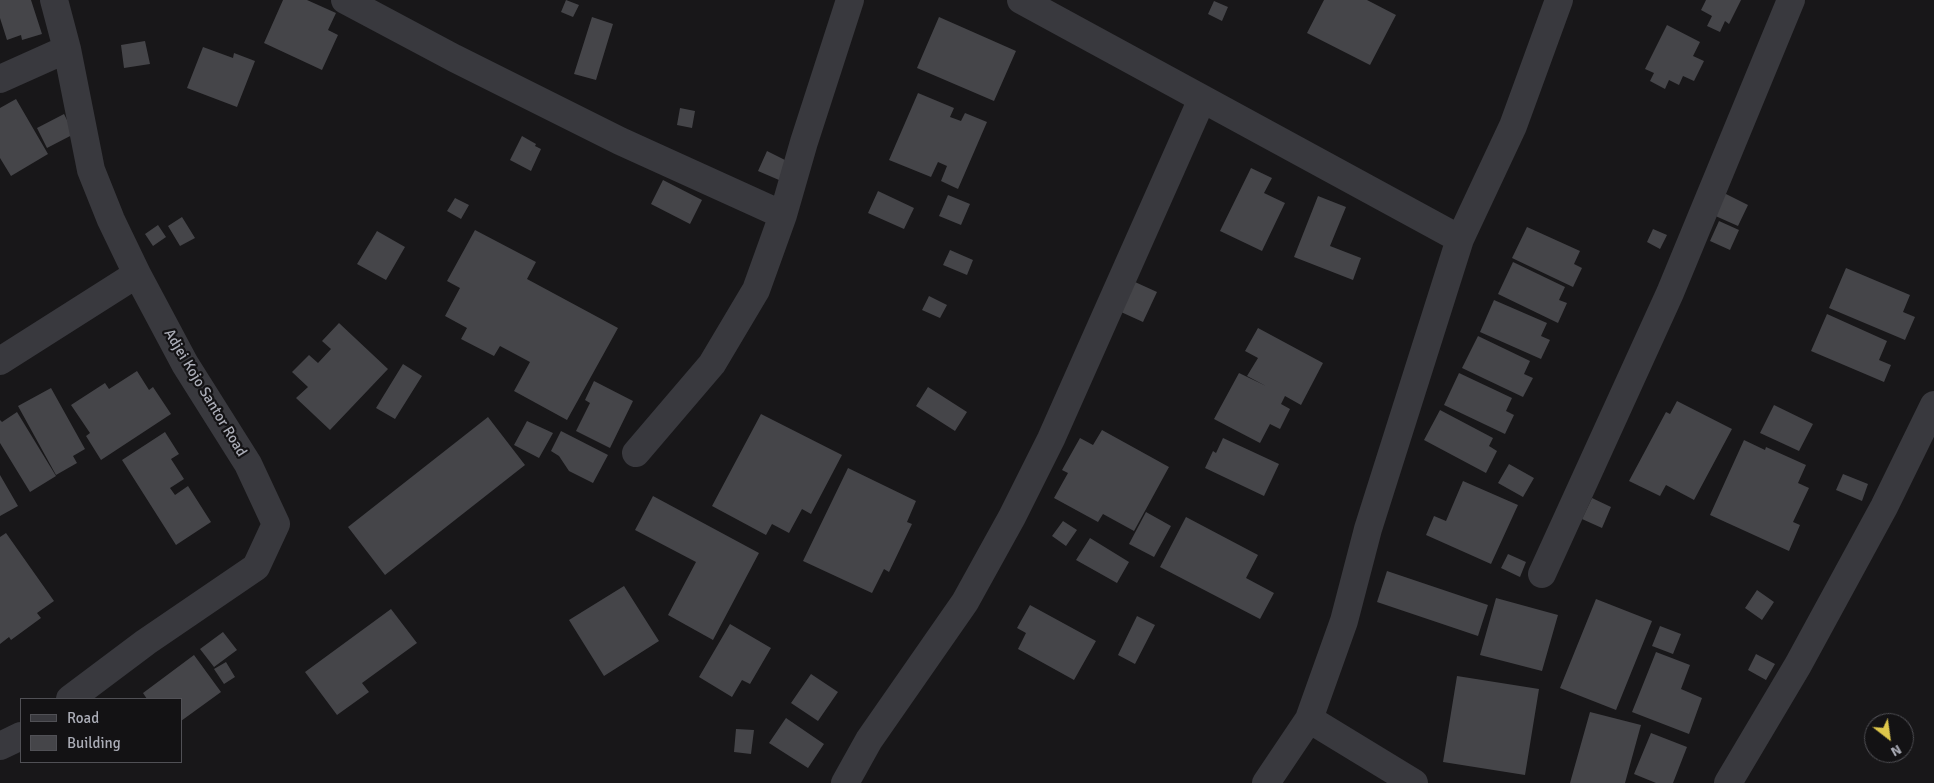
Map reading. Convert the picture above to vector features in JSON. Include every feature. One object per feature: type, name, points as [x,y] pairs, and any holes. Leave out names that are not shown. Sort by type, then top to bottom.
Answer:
[{"type":"street","name":"Adjei Kojo Santor Road","points":[[54,0],[67,50],[91,170],[111,220],[137,274],[186,364],[248,464],[276,524],[256,568],[146,642],[71,698]]},
{"type":"street","points":[[345,0],[454,58],[620,141],[783,215]]},
{"type":"street","points":[[636,452],[712,364],[756,290],[783,215],[804,142],[850,0]]},
{"type":"street","points":[[1021,0],[1460,239]]},
{"type":"street","points":[[1266,783],[1309,719],[1344,621],[1368,529],[1460,239],[1513,126],[1559,0]]},
{"type":"street","points":[[1542,574],[1670,292],[1791,0]]},
{"type":"street","points":[[0,79],[67,50]]},
{"type":"street","points":[[846,783],[869,740],[965,602],[1012,517],[1050,439],[1202,99]]},
{"type":"street","points":[[0,361],[137,274]]},
{"type":"street","points":[[1728,783],[1798,666],[1880,515],[1934,405]]},
{"type":"street","points":[[1309,719],[1414,783]]},
{"type":"street","points":[[0,746],[20,736]]},
{"type":"building","points":[[0,0],[31,0],[42,34],[22,40],[21,35],[7,40],[0,18]]},
{"type":"building","points":[[283,0],[307,0],[336,13],[328,30],[338,35],[322,70],[264,43]]},
{"type":"building","points":[[566,0],[579,5],[573,17],[561,12]]},
{"type":"building","points":[[1324,0],[1367,0],[1396,15],[1370,65],[1307,33]]},
{"type":"building","points":[[1706,0],[1741,0],[1729,24],[1725,21],[1720,32],[1707,26],[1712,16],[1701,10]]},
{"type":"building","points":[[1214,1],[1228,7],[1222,21],[1208,14]]},
{"type":"building","points":[[592,17],[613,24],[596,80],[574,74]]},
{"type":"building","points":[[939,17],[1016,51],[994,101],[917,68]]},
{"type":"building","points":[[1667,25],[1700,42],[1693,56],[1704,61],[1694,81],[1683,76],[1679,85],[1669,80],[1665,89],[1650,81],[1654,73],[1645,69]]},
{"type":"building","points":[[145,41],[150,64],[124,68],[121,45]]},
{"type":"building","points":[[203,47],[233,58],[234,53],[255,61],[237,107],[187,88]]},
{"type":"building","points":[[918,93],[954,108],[950,117],[961,121],[965,113],[987,122],[958,189],[941,181],[947,166],[938,162],[931,177],[889,160]]},
{"type":"building","points":[[16,99],[48,154],[11,176],[0,158],[0,108]]},
{"type":"building","points":[[680,108],[695,111],[692,128],[677,125]]},
{"type":"building","points":[[64,114],[74,134],[47,148],[37,128]]},
{"type":"building","points":[[522,136],[541,149],[531,171],[510,160]]},
{"type":"building","points":[[767,151],[787,161],[779,180],[758,171]]},
{"type":"building","points":[[1251,168],[1272,178],[1264,193],[1285,203],[1262,251],[1220,231]]},
{"type":"building","points":[[663,180],[702,200],[690,224],[651,204]]},
{"type":"building","points":[[878,191],[914,208],[904,229],[868,213]]},
{"type":"building","points":[[1722,192],[1748,205],[1738,226],[1711,214]]},
{"type":"building","points":[[948,195],[970,204],[961,225],[939,216]]},
{"type":"building","points":[[1318,196],[1346,207],[1330,246],[1361,258],[1353,280],[1294,257]]},
{"type":"building","points":[[455,198],[469,205],[461,219],[447,211]]},
{"type":"building","points":[[182,217],[195,238],[180,246],[168,226]]},
{"type":"building","points":[[1719,221],[1739,230],[1730,250],[1710,241]]},
{"type":"building","points":[[158,225],[166,237],[153,246],[145,234]]},
{"type":"building","points":[[1527,227],[1580,251],[1574,264],[1582,268],[1573,287],[1512,258]]},
{"type":"building","points":[[1653,229],[1667,235],[1660,249],[1647,242]]},
{"type":"building","points":[[475,230],[536,262],[527,279],[618,328],[567,420],[514,391],[530,362],[500,346],[494,356],[461,339],[467,328],[445,316],[460,288],[447,281]]},
{"type":"building","points":[[377,231],[405,247],[386,280],[357,264]]},
{"type":"building","points":[[950,250],[973,260],[967,275],[943,265]]},
{"type":"building","points":[[1513,262],[1565,287],[1559,300],[1567,303],[1558,323],[1498,294]]},
{"type":"building","points":[[1846,268],[1910,295],[1903,312],[1915,317],[1905,340],[1829,308]]},
{"type":"building","points":[[1135,282],[1157,292],[1143,322],[1121,312]]},
{"type":"building","points":[[929,296],[947,305],[940,318],[922,310]]},
{"type":"building","points":[[1494,300],[1547,323],[1541,336],[1550,340],[1541,359],[1480,332]]},
{"type":"building","points":[[1827,314],[1887,341],[1879,360],[1891,365],[1884,382],[1811,351]]},
{"type":"building","points":[[339,323],[388,369],[330,430],[296,398],[308,387],[292,372],[309,355],[318,363],[331,349],[322,341]]},
{"type":"building","points":[[1258,328],[1323,363],[1301,405],[1285,396],[1281,404],[1290,409],[1280,429],[1270,424],[1260,443],[1214,419],[1239,373],[1266,386],[1247,376],[1258,358],[1245,351]]},
{"type":"building","points":[[1478,336],[1530,361],[1524,374],[1533,378],[1523,397],[1462,368]]},
{"type":"building","points":[[403,364],[422,376],[395,419],[376,408]]},
{"type":"building","points":[[137,371],[149,390],[153,387],[171,414],[101,460],[86,436],[90,433],[71,405],[105,383],[109,389]]},
{"type":"building","points":[[1459,373],[1512,398],[1506,411],[1514,415],[1505,434],[1444,405]]},
{"type":"building","points":[[594,381],[633,401],[610,448],[576,431],[590,403],[585,400]]},
{"type":"building","points":[[928,387],[967,412],[955,431],[916,406]]},
{"type":"building","points":[[51,388],[85,449],[73,456],[77,463],[56,475],[18,406]]},
{"type":"building","points":[[1677,401],[1732,429],[1694,500],[1666,485],[1660,496],[1629,481],[1666,412],[1670,414]]},
{"type":"building","points":[[1774,405],[1813,424],[1799,451],[1760,433]]},
{"type":"building","points":[[1440,410],[1493,438],[1489,446],[1497,451],[1486,473],[1424,440]]},
{"type":"building","points":[[17,412],[56,476],[30,492],[0,443],[0,420],[2,422]]},
{"type":"building","points":[[761,414],[842,455],[811,514],[802,509],[789,533],[772,524],[766,535],[712,506]]},
{"type":"building","points":[[488,417],[525,465],[385,575],[348,527]]},
{"type":"building","points":[[527,421],[553,433],[539,458],[514,445]]},
{"type":"building","points":[[1102,430],[1169,467],[1134,531],[1103,514],[1098,522],[1054,498],[1068,473],[1062,470],[1080,438],[1093,445]]},
{"type":"building","points":[[561,431],[608,455],[593,483],[569,471],[559,456],[551,451]]},
{"type":"building","points":[[165,432],[179,454],[171,459],[184,479],[170,488],[175,495],[188,486],[211,522],[176,545],[122,460]]},
{"type":"building","points":[[1223,438],[1279,464],[1264,496],[1205,468],[1213,451],[1216,453]]},
{"type":"building","points":[[1744,440],[1765,450],[1766,447],[1806,465],[1798,483],[1809,488],[1793,522],[1800,525],[1789,551],[1710,515]]},
{"type":"building","points":[[1509,464],[1534,478],[1523,497],[1498,483]]},
{"type":"building","points":[[848,468],[916,501],[907,522],[912,524],[889,572],[884,569],[872,593],[803,561]]},
{"type":"building","points":[[1843,474],[1868,484],[1862,501],[1836,490]]},
{"type":"building","points":[[0,475],[18,506],[0,516]]},
{"type":"building","points":[[1463,481],[1518,505],[1491,564],[1426,535],[1434,516],[1446,521]]},
{"type":"building","points":[[653,496],[759,553],[713,640],[668,615],[696,562],[635,530]]},
{"type":"building","points":[[1592,498],[1611,507],[1602,528],[1582,519]]},
{"type":"building","points":[[1146,512],[1171,526],[1154,557],[1129,544]]},
{"type":"building","points":[[1186,517],[1258,555],[1246,578],[1274,593],[1260,619],[1160,567]]},
{"type":"building","points":[[1063,521],[1077,530],[1066,546],[1052,536]]},
{"type":"building","points":[[6,533],[54,601],[37,613],[41,618],[11,640],[9,637],[0,644],[0,537]]},
{"type":"building","points":[[1090,538],[1129,562],[1117,583],[1076,560]]},
{"type":"building","points":[[1508,554],[1526,562],[1520,577],[1501,568]]},
{"type":"building","points":[[1387,571],[1488,605],[1478,636],[1377,602]]},
{"type":"building","points":[[624,586],[659,641],[604,676],[569,620]]},
{"type":"building","points":[[1757,590],[1774,602],[1762,620],[1745,608]]},
{"type":"building","points":[[1496,598],[1558,615],[1542,671],[1480,655]]},
{"type":"building","points":[[1596,599],[1652,621],[1616,710],[1560,688]]},
{"type":"building","points":[[1030,605],[1096,641],[1074,680],[1018,649],[1026,633],[1017,628]]},
{"type":"building","points":[[391,609],[417,643],[362,683],[369,692],[337,715],[305,672]]},
{"type":"building","points":[[1137,616],[1155,625],[1135,664],[1118,655]]},
{"type":"building","points":[[730,624],[771,648],[750,684],[742,680],[732,697],[699,677]]},
{"type":"building","points":[[1660,626],[1681,634],[1673,654],[1652,646]]},
{"type":"building","points":[[223,632],[237,650],[214,667],[200,649]]},
{"type":"building","points":[[1656,652],[1690,665],[1681,689],[1702,698],[1689,734],[1632,712]]},
{"type":"building","points":[[1756,654],[1775,664],[1766,680],[1748,670]]},
{"type":"building","points":[[194,655],[221,692],[182,720],[182,698],[146,698],[143,693]]},
{"type":"building","points":[[226,662],[235,677],[224,684],[214,669]]},
{"type":"building","points":[[811,674],[838,692],[818,721],[791,703]]},
{"type":"building","points":[[1457,676],[1539,689],[1525,775],[1443,762]]},
{"type":"building","points":[[1590,712],[1641,725],[1625,783],[1570,783]]},
{"type":"building","points":[[786,718],[824,744],[808,768],[769,743]]},
{"type":"building","points":[[736,729],[754,730],[751,754],[734,752]]},
{"type":"building","points":[[1651,733],[1687,747],[1673,783],[1656,783],[1634,774]]}]
